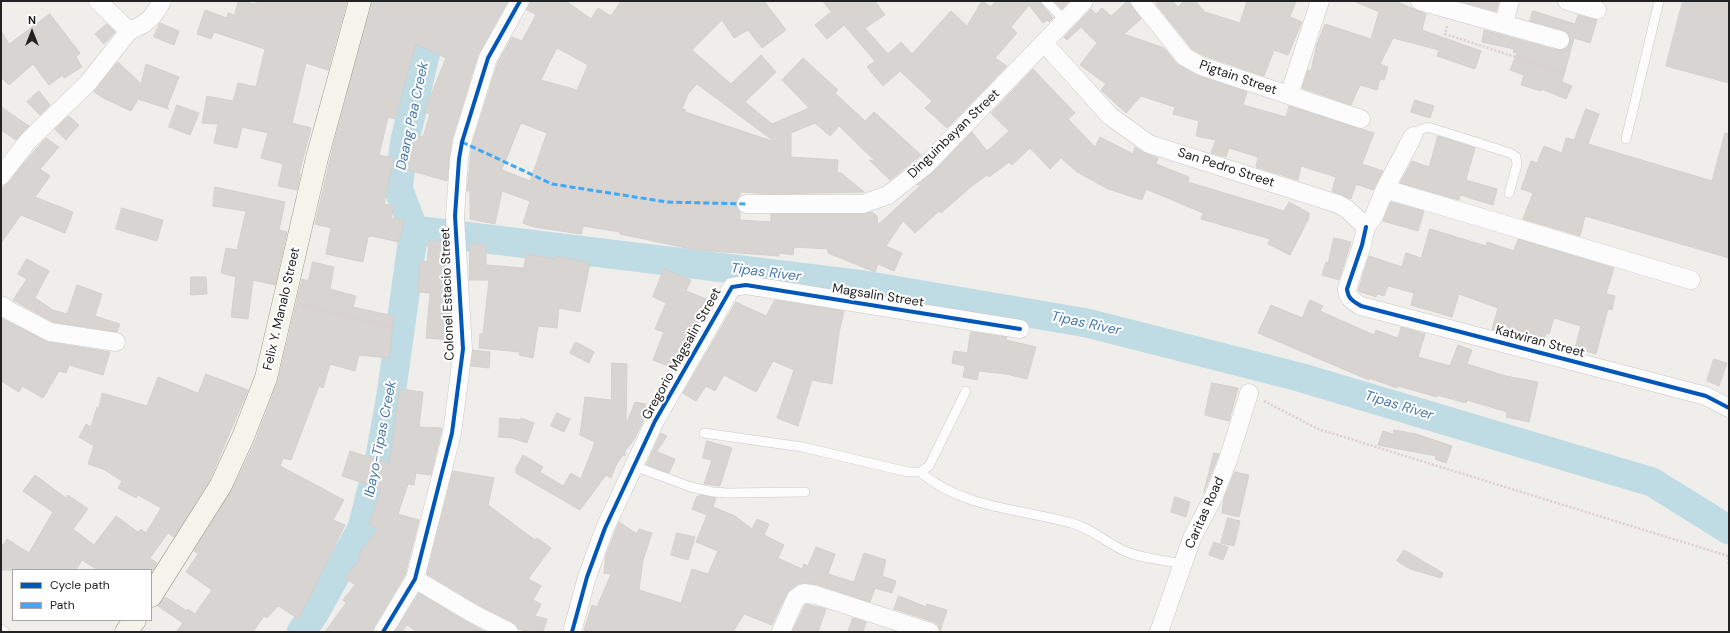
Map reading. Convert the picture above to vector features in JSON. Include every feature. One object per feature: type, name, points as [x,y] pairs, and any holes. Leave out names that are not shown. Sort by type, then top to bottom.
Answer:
[{"type":"main road","name":"Felix Y. Manalo Street","points":[[152,594],[221,485],[243,437],[266,378],[317,158],[360,1]]},
{"type":"street","points":[[98,1],[129,31]]},
{"type":"street","points":[[1,176],[28,141],[88,83],[129,31],[144,25],[156,13],[162,1]]},
{"type":"street","name":"Colonel Estacio Street","points":[[383,632],[416,579],[452,433],[463,349],[456,216],[457,178],[462,142],[488,58],[520,1]]},
{"type":"street","name":"Dinguinbayan Street","points":[[746,204],[863,204],[888,195],[925,166],[1084,1]]},
{"type":"street","name":"Pigtain Street","points":[[1140,1],[1189,59],[1201,66],[1289,95],[1320,1]]},
{"type":"street","points":[[1420,1],[1504,23],[1560,40]]},
{"type":"street","points":[[1504,23],[1510,1]]},
{"type":"street","points":[[1566,1],[1597,10]]},
{"type":"street","name":"San Pedro Street","points":[[1044,43],[1110,116],[1149,144],[1338,204],[1347,209],[1366,227]]},
{"type":"street","points":[[1289,95],[1361,119]]},
{"type":"street","points":[[1366,227],[1374,216],[1385,188],[1413,136]]},
{"type":"street","points":[[1385,188],[1691,280]]},
{"type":"street","name":"Katwiran Street","points":[[1366,227],[1362,245],[1348,283],[1348,296],[1361,306],[1706,396],[1729,408]]},
{"type":"street","name":"Magsalin Street","points":[[732,287],[746,285],[1020,329]]},
{"type":"street","name":"Gregorio Magsalin Street","points":[[572,632],[587,577],[605,528],[655,421],[732,287]]},
{"type":"street","points":[[1,305],[10,312],[50,332],[116,342]]},
{"type":"street","name":"Caritas Road","points":[[1159,632],[1192,538],[1214,496],[1228,460],[1249,393]]},
{"type":"street","points":[[416,579],[472,613],[509,632]]},
{"type":"street","points":[[781,632],[796,598],[804,593],[816,595],[930,632]]},
{"type":"lane","points":[[1046,1],[1065,21]]},
{"type":"lane","points":[[1626,139],[1659,1]]},
{"type":"lane","points":[[1413,136],[1420,130],[1428,127],[1510,153],[1516,157],[1517,165],[1509,193]]},
{"type":"lane","points":[[704,433],[802,447],[908,472],[920,472],[929,466],[966,391]]},
{"type":"lane","points":[[634,466],[691,487],[713,492],[805,492]]},
{"type":"lane","points":[[920,472],[946,491],[989,506],[1072,523],[1099,535],[1113,546],[1128,553],[1183,564]]},
{"type":"lane","points":[[1,629],[5,632]]},
{"type":"path","points":[[1452,10],[1445,34],[1565,73]]},
{"type":"path","points":[[284,301],[393,328]]},
{"type":"path","points":[[1249,393],[1318,429],[1728,556],[1729,566]]},
{"type":"building","points":[[239,1],[255,4],[257,1],[347,1],[328,70],[306,63],[292,123],[311,128],[299,174],[297,190],[278,186],[283,164],[261,158],[268,133],[242,127],[237,148],[214,143],[218,124],[202,123],[207,96],[233,101],[238,83],[256,87],[265,49],[214,32],[211,39],[197,34],[205,10],[227,18],[228,13],[234,15]]},
{"type":"building","points":[[372,1],[508,1],[478,55],[452,139],[447,181],[405,169],[415,135],[423,137],[430,114],[424,112],[446,58],[416,44],[395,119],[388,117],[379,155],[394,158],[384,204],[394,206],[391,218],[404,220],[399,242],[372,236],[368,237],[363,262],[326,254],[331,228],[315,224],[333,147]]},
{"type":"building","points":[[530,1],[566,1],[591,19],[598,8],[611,16],[621,1],[764,1],[786,30],[762,48],[748,30],[734,38],[722,20],[692,50],[731,84],[761,55],[776,72],[745,102],[772,124],[809,108],[782,80],[803,58],[838,90],[835,93],[865,121],[874,112],[921,155],[890,180],[869,160],[875,161],[839,126],[830,136],[815,123],[791,133],[791,157],[838,160],[837,173],[841,173],[864,192],[772,194],[741,192],[736,204],[740,212],[740,220],[771,222],[771,214],[863,214],[872,212],[877,216],[878,225],[922,184],[917,185],[932,173],[972,132],[987,151],[1009,131],[991,113],[1033,69],[1075,113],[1068,119],[1095,147],[1100,137],[1133,154],[1135,147],[1146,154],[1158,158],[1156,164],[1189,177],[1188,182],[1284,211],[1289,202],[1309,213],[1309,218],[1290,255],[1268,244],[1270,239],[1201,219],[1203,213],[1146,189],[1142,200],[1108,189],[1077,172],[1061,158],[1050,169],[1030,148],[1012,165],[1009,162],[989,177],[987,175],[973,185],[941,213],[939,211],[915,233],[903,221],[886,246],[902,253],[894,271],[878,264],[875,272],[828,253],[828,249],[794,247],[793,255],[779,253],[779,256],[711,251],[691,249],[620,234],[620,232],[583,226],[581,234],[534,227],[523,223],[530,201],[502,191],[495,224],[470,219],[470,191],[467,191],[472,144],[498,62],[512,37],[522,41],[536,15],[527,10]],"holes":[[[557,48],[588,65],[577,90],[541,80]],[[697,84],[775,142],[685,112],[686,110],[682,109],[688,94]],[[521,123],[547,133],[530,181],[502,170]]]},
{"type":"building","points":[[823,1],[875,1],[885,15],[865,28],[888,54],[901,42],[912,54],[951,11],[967,26],[982,1],[991,7],[996,1],[1040,1],[1053,18],[1049,22],[1047,20],[1043,23],[1029,5],[1011,27],[1017,33],[995,58],[1007,66],[947,128],[925,108],[932,101],[900,71],[883,86],[867,67],[875,61],[844,25],[827,39],[815,25],[831,12]]},
{"type":"building","points":[[1054,1],[1069,1],[1062,9]]},
{"type":"building","points":[[1128,1],[1141,19],[1124,34],[1164,48],[1177,64],[1196,75],[1247,92],[1243,105],[1286,117],[1289,106],[1374,133],[1362,164],[1383,171],[1373,190],[1356,184],[1351,199],[1332,191],[1336,177],[1301,166],[1298,180],[1256,167],[1258,157],[1229,148],[1226,157],[1211,153],[1216,140],[1196,136],[1199,121],[1173,114],[1175,107],[1141,96],[1126,113],[1101,90],[1106,84],[1080,65],[1097,43],[1081,27],[1067,40],[1064,37],[1091,9],[1096,14],[1102,8],[1111,16]]},
{"type":"building","points":[[1159,1],[1173,1],[1178,7],[1184,1],[1195,1],[1205,12],[1240,23],[1247,1],[1296,1],[1290,17],[1302,22],[1288,55],[1274,50],[1264,76],[1205,56],[1192,49],[1156,4]]},
{"type":"building","points":[[1354,1],[1395,1],[1426,14],[1422,30],[1481,51],[1475,69],[1437,56],[1439,50],[1393,38],[1380,64],[1388,67],[1384,80],[1380,79],[1377,90],[1360,85],[1351,105],[1302,88],[1308,70],[1311,71],[1317,44],[1325,24],[1371,39],[1379,12]]},
{"type":"building","points":[[1459,1],[1499,1],[1496,11]]},
{"type":"building","points":[[1683,1],[1729,1],[1729,83],[1666,66]]},
{"type":"building","points":[[1533,11],[1575,24],[1578,15],[1597,20],[1590,43],[1574,38],[1562,82],[1572,86],[1566,99],[1542,89],[1541,91],[1521,85],[1524,75],[1510,70],[1517,53],[1513,52],[1514,49],[1482,42],[1484,30],[1557,50],[1567,48],[1570,42],[1568,33],[1563,30],[1530,21]]},
{"type":"building","points":[[50,14],[80,53],[76,57],[82,67],[64,78],[63,75],[49,85],[33,64],[9,85],[1,77],[1,31],[9,44]]},
{"type":"building","points":[[160,23],[179,31],[174,45],[154,37]]},
{"type":"building","points":[[107,24],[115,32],[104,44],[95,34]]},
{"type":"building","points":[[118,62],[141,84],[146,64],[179,77],[167,107],[169,109],[138,99],[131,111],[105,99],[94,92]]},
{"type":"building","points":[[39,91],[50,105],[40,115],[27,102]]},
{"type":"building","points":[[1415,100],[1434,106],[1430,118],[1411,112]]},
{"type":"building","points":[[177,105],[199,113],[190,135],[169,127]]},
{"type":"building","points":[[1,107],[29,126],[16,140],[1,130]]},
{"type":"building","points":[[1586,109],[1599,114],[1588,144],[1712,181],[1725,133],[1729,134],[1729,258],[1585,216],[1580,236],[1523,219],[1533,193],[1521,189],[1531,161],[1537,163],[1544,146],[1562,153],[1566,138],[1574,140]]},
{"type":"building","points":[[69,116],[79,125],[66,140],[55,129]]},
{"type":"building","points":[[1438,136],[1475,148],[1466,180],[1497,189],[1493,205],[1460,195],[1459,200],[1400,183],[1412,161],[1429,167]]},
{"type":"building","points":[[46,138],[59,147],[40,169],[50,176],[35,197],[73,212],[65,233],[21,215],[1,243],[1,190]]},
{"type":"building","points":[[215,187],[285,202],[279,230],[287,232],[275,285],[253,280],[248,319],[231,317],[236,277],[221,273],[226,248],[237,250],[246,211],[213,206]]},
{"type":"building","points":[[1391,202],[1424,211],[1418,231],[1383,221]]},
{"type":"building","points":[[122,208],[163,220],[157,241],[116,229]]},
{"type":"building","points":[[1430,229],[1486,246],[1487,242],[1514,251],[1518,239],[1614,268],[1606,294],[1615,296],[1612,310],[1608,309],[1596,354],[1575,348],[1581,326],[1554,318],[1549,334],[1546,333],[1543,343],[1492,329],[1498,308],[1459,294],[1452,317],[1411,305],[1414,293],[1388,286],[1384,296],[1377,294],[1376,297],[1358,291],[1369,256],[1402,267],[1406,253],[1421,258]]},
{"type":"building","points":[[1334,238],[1351,242],[1339,280],[1322,275],[1326,262],[1328,263]]},
{"type":"building","points":[[429,241],[446,242],[447,256],[443,302],[450,302],[452,340],[426,338],[430,293],[418,292],[420,261],[427,262]]},
{"type":"building","points":[[470,244],[486,244],[486,265],[524,268],[526,254],[555,259],[555,256],[590,263],[580,312],[559,308],[557,328],[538,326],[533,358],[519,355],[520,352],[479,348],[480,334],[483,334],[489,280],[470,280]]},
{"type":"building","points":[[27,259],[49,271],[35,298],[53,310],[67,314],[77,285],[102,294],[95,316],[120,324],[117,332],[53,322],[13,300],[27,279],[18,274]]},
{"type":"building","points":[[313,262],[334,267],[330,289],[356,296],[353,307],[394,316],[389,358],[359,355],[355,371],[330,364],[323,388],[319,386],[291,460],[283,458],[280,466],[344,500],[333,520],[345,525],[299,619],[278,606],[267,618],[264,616],[253,632],[176,632],[183,623],[158,606],[165,597],[187,611],[188,609],[195,614],[212,590],[186,572],[198,554],[194,551],[232,490],[255,442],[278,381],[302,279],[308,281]]},
{"type":"building","points":[[664,269],[691,280],[686,291],[712,301],[673,368],[653,360],[664,332],[655,329],[666,303],[653,297]]},
{"type":"building","points":[[191,277],[206,277],[207,294],[191,295]]},
{"type":"building","points":[[775,300],[844,311],[839,333],[832,384],[812,380],[798,426],[777,418],[794,370],[773,361],[756,392],[724,375],[715,391],[706,386],[696,401],[683,393],[736,302],[766,316]]},
{"type":"building","points":[[1310,300],[1323,306],[1320,311],[1374,335],[1376,330],[1398,338],[1401,327],[1425,334],[1418,357],[1450,366],[1458,345],[1472,350],[1467,364],[1506,376],[1538,382],[1529,422],[1506,417],[1507,412],[1467,400],[1466,403],[1437,395],[1437,397],[1398,386],[1397,388],[1369,378],[1369,380],[1258,333],[1271,305],[1302,318]]},
{"type":"building","points":[[1,318],[48,342],[110,352],[103,375],[69,365],[66,373],[59,371],[43,398],[22,386],[19,392],[1,381]]},
{"type":"building","points":[[971,332],[1007,337],[1006,340],[1036,347],[1027,379],[1006,374],[979,371],[977,380],[963,377],[965,366],[952,363],[954,351],[967,353]]},
{"type":"building","points":[[576,342],[594,352],[589,363],[570,353]]},
{"type":"building","points":[[473,350],[490,352],[489,368],[471,366]]},
{"type":"building","points":[[1714,359],[1727,363],[1719,386],[1707,381]]},
{"type":"building","points":[[612,363],[627,364],[626,425],[635,402],[646,404],[644,419],[635,438],[625,451],[625,456],[623,455],[616,465],[611,478],[606,475],[580,510],[516,473],[516,468],[523,455],[543,467],[540,472],[563,486],[571,473],[581,479],[595,442],[580,435],[585,397],[611,400]]},
{"type":"building","points":[[206,374],[248,390],[210,479],[174,537],[168,533],[150,558],[157,563],[153,570],[96,569],[82,560],[77,569],[1,570],[1,548],[7,539],[29,553],[53,512],[23,491],[35,475],[66,498],[68,495],[88,509],[73,529],[94,545],[116,516],[138,532],[141,529],[146,533],[161,508],[138,495],[136,498],[118,488],[122,481],[103,469],[88,464],[94,446],[79,437],[86,424],[91,427],[97,407],[99,408],[102,393],[147,406],[158,377],[198,393]]},
{"type":"building","points":[[1212,383],[1238,388],[1229,421],[1205,415]]},
{"type":"building","points":[[400,389],[423,392],[419,427],[442,428],[431,475],[416,473],[414,485],[408,484],[398,514],[419,520],[405,575],[374,627],[373,632],[325,632],[346,603],[343,600],[355,585],[345,577],[361,558],[358,555],[378,529],[369,525],[381,489],[342,476],[350,451],[389,463]]},
{"type":"building","points":[[557,413],[570,419],[564,432],[551,426]]},
{"type":"building","points":[[500,418],[521,420],[521,418],[534,423],[527,443],[512,438],[499,437]]},
{"type":"building","points":[[1394,430],[1416,434],[1452,446],[1446,463],[1435,459],[1436,456],[1378,445],[1383,431],[1393,434]]},
{"type":"building","points":[[661,433],[667,436],[657,451],[654,449]]},
{"type":"building","points":[[707,441],[732,448],[720,486],[704,484],[712,460],[703,458]]},
{"type":"building","points":[[653,450],[675,459],[669,473],[647,465]]},
{"type":"building","points":[[1214,453],[1219,454],[1204,492]]},
{"type":"building","points":[[453,471],[494,478],[488,505],[535,540],[537,538],[551,548],[528,579],[541,586],[533,600],[541,604],[535,616],[547,619],[543,632],[528,632],[519,629],[514,623],[477,604],[427,574]]},
{"type":"building","points":[[1235,472],[1249,475],[1239,517],[1222,513],[1224,499]]},
{"type":"building","points":[[700,495],[716,498],[713,507],[735,516],[752,529],[757,519],[769,524],[764,535],[784,545],[778,558],[802,569],[804,564],[808,566],[816,547],[835,554],[828,574],[854,582],[864,553],[886,560],[882,576],[896,581],[892,593],[875,588],[870,602],[819,585],[805,583],[798,584],[787,593],[772,625],[744,614],[733,632],[592,632],[584,630],[592,605],[597,607],[611,574],[604,573],[606,555],[619,522],[637,534],[639,529],[652,533],[643,560],[639,590],[681,603],[692,569],[708,574],[718,551],[696,542],[707,515],[692,509],[697,496],[700,497]]},
{"type":"building","points":[[1175,497],[1190,502],[1186,517],[1171,512]]},
{"type":"building","points":[[1228,518],[1240,521],[1234,546],[1221,543]]},
{"type":"building","points":[[677,533],[695,537],[688,560],[671,555]]},
{"type":"building","points":[[1214,542],[1228,547],[1223,560],[1209,555]]},
{"type":"building","points":[[1404,550],[1443,573],[1441,578],[1410,569],[1397,561]]},
{"type":"building","points":[[419,593],[486,632],[417,632],[407,625],[402,632],[395,632]]},
{"type":"building","points":[[899,596],[926,607],[927,604],[947,610],[940,632],[938,625],[934,622],[894,609]]},
{"type":"building","points":[[806,604],[826,609],[818,632],[792,632]]},
{"type":"building","points":[[853,618],[866,622],[863,632],[848,632]]},
{"type":"waterway","name":"Ibayo-Tipas Creek","points":[[301,632],[314,614],[362,528],[380,456],[391,395],[414,230],[398,188],[405,140],[438,1]]},
{"type":"waterway","name":"Tipas River","points":[[414,230],[864,285],[1087,323],[1299,377],[1652,482],[1729,530]]},
{"type":"marked path","points":[[462,142],[552,184],[667,202],[746,204]]},
{"type":"cycle path","points":[[383,632],[415,579],[452,433],[463,349],[455,216],[459,159],[462,142],[488,58],[520,1]]},
{"type":"cycle path","points":[[1366,227],[1362,245],[1347,289],[1353,301],[1361,306],[1706,396],[1729,408]]},
{"type":"cycle path","points":[[572,632],[587,577],[605,528],[655,421],[732,287],[746,285],[1020,329]]},
{"type":"water label","name":"Daang Paa Creek","points":[[413,116]]}]
